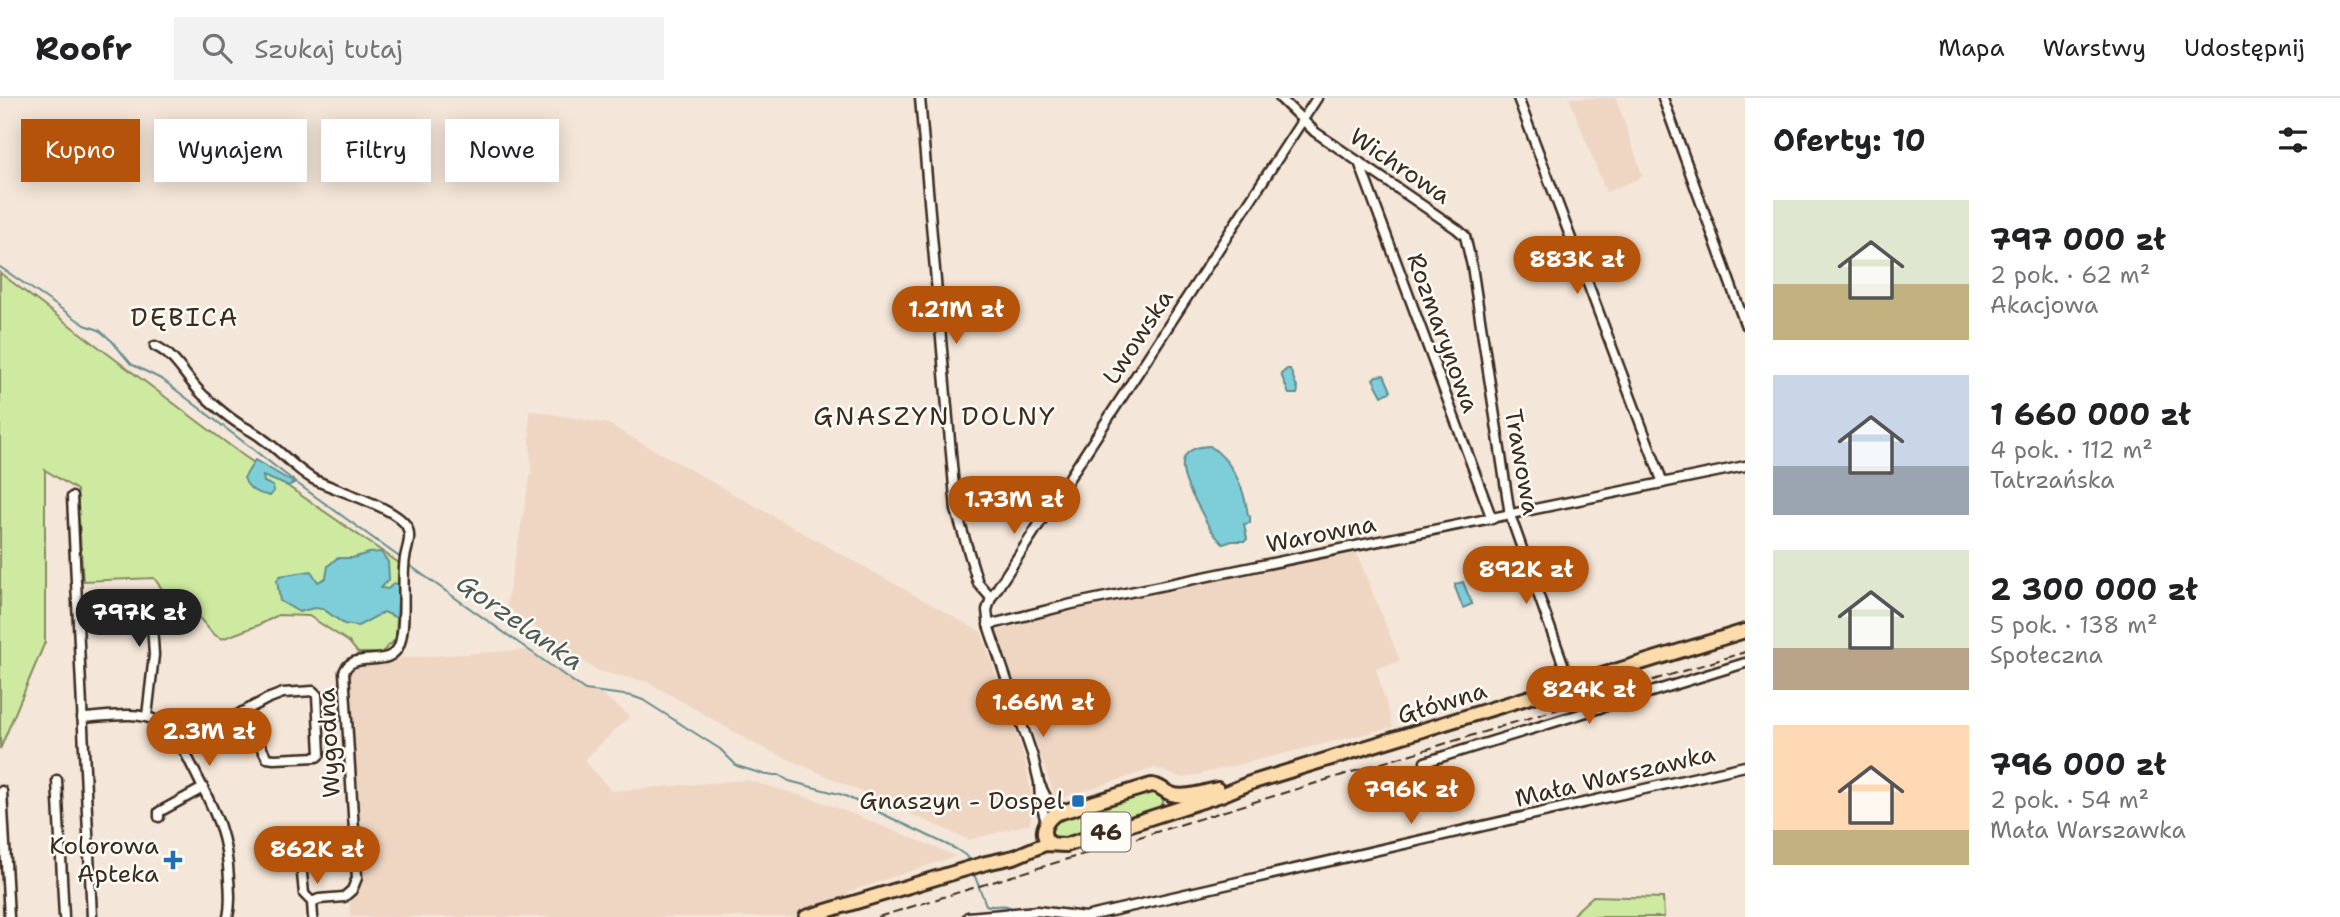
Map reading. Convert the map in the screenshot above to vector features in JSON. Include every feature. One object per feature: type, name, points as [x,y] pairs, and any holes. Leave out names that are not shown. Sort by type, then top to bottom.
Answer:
[{"type":"main road","name":"Główna","points":[[1160,814],[1250,783],[1745,633]]},
{"type":"main road","name":"Główna","points":[[1167,793],[1192,794],[1250,783]]},
{"type":"main road","name":"46","points":[[806,917],[990,862],[1047,833],[1055,814],[1151,785],[1161,787],[1167,793],[1166,804],[1160,814],[1066,845],[1047,833]]},
{"type":"street","points":[[920,98],[956,510],[978,583],[991,598],[987,610],[988,625],[1033,757],[1047,833]]},
{"type":"street","name":"Wichrowa","points":[[1280,98],[1303,121],[1457,229],[1466,239]]},
{"type":"street","name":"Lwowska","points":[[991,598],[1317,98]]},
{"type":"street","points":[[1518,98],[1663,483]]},
{"type":"street","points":[[1663,98],[1745,324]]},
{"type":"street","name":"Rozmarynowa","points":[[1359,162],[1492,519]]},
{"type":"street","name":"Trawowa","points":[[1466,239],[1510,515],[1571,686]]},
{"type":"street","name":"Wygodna","points":[[155,346],[166,351],[190,382],[234,421],[264,439],[296,467],[313,479],[361,498],[394,515],[404,522],[410,535],[404,567],[400,643],[390,656],[382,660],[354,662],[346,666],[344,672],[356,884],[344,898],[318,899],[312,902]]},
{"type":"street","name":"Warowna","points":[[988,625],[1072,604],[1745,466]]},
{"type":"street","points":[[72,497],[92,917]]},
{"type":"street","points":[[147,716],[154,655],[152,624],[173,607]]},
{"type":"street","points":[[1425,762],[1745,663]]},
{"type":"street","points":[[181,745],[242,712],[283,693],[316,692],[320,754],[317,757],[267,758],[242,712]]},
{"type":"street","points":[[82,718],[147,716],[168,728],[181,745],[220,822],[228,854],[228,917]]},
{"type":"street","name":"Mała Warszawka","points":[[1085,917],[1745,766]]},
{"type":"street","points":[[57,780],[64,917]]},
{"type":"street","points":[[1039,782],[1049,803],[1061,813]]},
{"type":"street","points":[[159,817],[159,812],[203,788]]},
{"type":"street","points":[[2,791],[9,917]]},
{"type":"street","points":[[300,853],[304,894],[312,902],[313,917]]},
{"type":"street","points":[[968,917],[1051,911],[1085,917]]},
{"type":"shaded area","points":[[1569,98],[1616,98],[1643,177],[1606,192]]},
{"type":"shaded area","points":[[529,410],[608,424],[981,632],[1024,756],[1034,808],[1029,824],[969,840],[757,745],[648,682],[598,671],[506,607],[531,472]]},
{"type":"shaded area","points":[[1356,551],[1400,661],[1376,669],[1393,727],[1183,778],[1155,768],[1056,800],[997,631],[1059,613]]},
{"type":"shaded area","points":[[526,650],[585,690],[600,693],[630,716],[584,760],[611,791],[747,780],[820,801],[956,856],[848,892],[852,904],[812,917],[350,917],[349,894],[356,884],[346,666],[354,661]]},
{"type":"green space","points":[[0,273],[244,456],[399,563],[396,639],[381,653],[358,653],[349,642],[309,616],[278,615],[222,639],[213,634],[188,604],[175,607],[154,578],[83,581],[77,490],[45,470],[45,642],[0,749]]},
{"type":"green space","points":[[1145,790],[1163,796],[1163,803],[1155,812],[1066,841],[1050,838],[1051,827],[1059,819]]},
{"type":"green space","points":[[1593,896],[1663,898],[1664,917],[1570,917]]},
{"type":"water","points":[[1290,369],[1297,394],[1289,394],[1281,374]]},
{"type":"water","points":[[1384,375],[1391,391],[1382,396],[1373,379]]},
{"type":"water","points":[[1210,446],[1231,467],[1244,495],[1250,516],[1250,523],[1244,524],[1247,539],[1245,541],[1223,544],[1208,524],[1187,483],[1184,458],[1197,448]]},
{"type":"water","points":[[255,460],[294,483],[288,486],[263,476],[264,482],[273,486],[274,491],[270,496],[254,491],[244,478]]},
{"type":"water","points":[[381,552],[388,562],[389,579],[381,588],[388,589],[394,583],[399,585],[397,618],[384,612],[358,626],[344,624],[323,609],[314,608],[299,612],[280,601],[277,580],[280,576],[311,571],[318,582],[326,578],[328,566],[337,558]]},
{"type":"water","points":[[1463,582],[1472,604],[1463,608],[1455,584]]},
{"type":"waterway","name":"Gorzelanka","points":[[0,267],[85,325],[99,330],[131,364],[163,380],[298,484],[402,559]]},
{"type":"waterway","name":"Gorzelanka","points":[[409,565],[585,690],[643,700],[720,749],[737,766],[766,775],[779,775],[789,781],[843,795],[956,849],[968,857],[970,862]]},
{"type":"waterway","points":[[974,874],[986,905],[1007,906],[1015,910]]},
{"type":"railway","points":[[878,917],[1745,652]]},
{"type":"place","name":"Gnaszyn - Dospel","points":[[1078,801]]},
{"type":"place","name":"Kolorowa Apteka","points":[[173,860]]},
{"type":"district","name":"DĘBICA","points":[[185,317]]},
{"type":"district","name":"GNASZYN DOLNY","points":[[935,416]]}]
